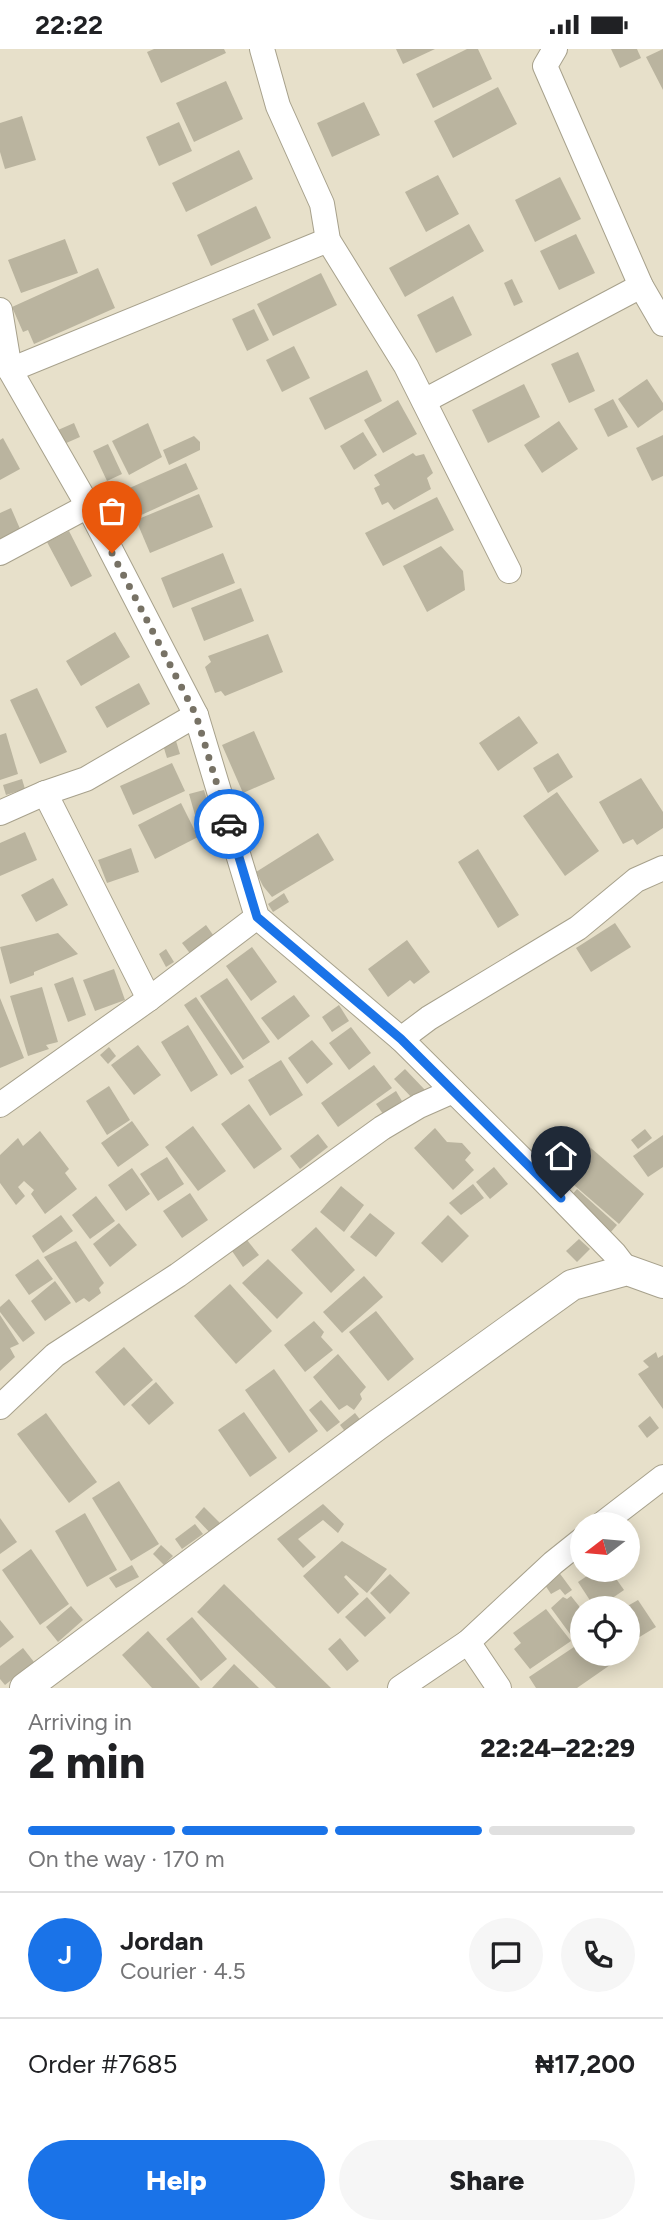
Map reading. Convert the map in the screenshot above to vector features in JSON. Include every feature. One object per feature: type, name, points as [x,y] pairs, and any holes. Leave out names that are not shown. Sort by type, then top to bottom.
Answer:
[{"type":"street","points":[[262,49],[278,106],[322,204],[328,240],[406,366],[509,571]]},
{"type":"street","points":[[555,49],[545,66],[641,286],[663,324]]},
{"type":"street","points":[[10,370],[328,240]]},
{"type":"street","points":[[424,401],[641,286]]},
{"type":"street","points":[[0,310],[10,370],[88,506],[196,715],[257,917],[401,1039],[543,1180],[614,1253],[627,1271]]},
{"type":"street","points":[[0,553],[88,506]]},
{"type":"street","points":[[0,813],[86,779],[196,715]]},
{"type":"street","points":[[45,793],[149,999]]},
{"type":"street","points":[[401,1039],[429,1017],[578,928],[636,880],[663,868]]},
{"type":"street","points":[[0,1105],[149,999],[257,917]]},
{"type":"street","points":[[0,1407],[55,1355],[178,1275],[382,1128],[419,1105],[453,1091]]},
{"type":"street","points":[[25,1688],[376,1426],[572,1285],[627,1271],[663,1283]]},
{"type":"street","points":[[617,1512],[663,1476]]},
{"type":"street","points":[[400,1688],[468,1642],[570,1549]]},
{"type":"street","points":[[468,1642],[499,1688]]},
{"type":"building","points":[[154,49],[224,49],[226,53],[161,83],[147,52]]},
{"type":"building","points":[[396,49],[435,49],[403,64]]},
{"type":"building","points":[[467,49],[478,49],[492,79],[433,108],[416,74]]},
{"type":"building","points":[[611,49],[637,49],[641,58],[620,68]]},
{"type":"building","points":[[663,49],[663,90],[646,57]]},
{"type":"building","points":[[226,81],[243,119],[194,142],[176,103]]},
{"type":"building","points":[[498,87],[517,124],[453,158],[434,121]]},
{"type":"building","points":[[364,102],[380,135],[332,157],[317,123]]},
{"type":"building","points":[[22,116],[36,160],[5,169],[0,152],[0,123]]},
{"type":"building","points":[[179,122],[192,151],[159,166],[146,137]]},
{"type":"building","points":[[239,150],[253,179],[186,212],[172,183]]},
{"type":"building","points":[[438,175],[459,214],[426,232],[405,192]]},
{"type":"building","points":[[560,177],[581,219],[535,242],[515,200]]},
{"type":"building","points":[[256,206],[271,238],[211,266],[197,235]]},
{"type":"building","points":[[469,224],[484,251],[405,297],[389,268]]},
{"type":"building","points":[[576,234],[595,273],[559,290],[540,251]]},
{"type":"building","points":[[65,239],[78,273],[21,293],[8,260]]},
{"type":"building","points":[[98,268],[115,308],[34,344],[28,330],[23,332],[12,307]]},
{"type":"building","points":[[321,273],[337,305],[273,336],[257,304]]},
{"type":"building","points":[[512,279],[523,302],[514,306],[504,283]]},
{"type":"building","points":[[453,296],[472,335],[436,353],[417,315]]},
{"type":"building","points":[[254,309],[269,340],[247,351],[232,319]]},
{"type":"building","points":[[294,346],[310,378],[282,392],[266,360]]},
{"type":"building","points":[[578,352],[595,391],[569,403],[551,364]]},
{"type":"building","points":[[367,370],[382,401],[325,430],[309,398]]},
{"type":"building","points":[[647,379],[663,403],[663,410],[638,428],[618,399]]},
{"type":"building","points":[[524,384],[540,417],[488,443],[472,410]]},
{"type":"building","points":[[613,399],[628,427],[608,437],[594,409]]},
{"type":"building","points":[[398,400],[417,434],[383,453],[364,420]]},
{"type":"building","points":[[559,421],[578,449],[542,473],[524,445]]},
{"type":"building","points":[[74,423],[80,437],[64,444],[58,430]]},
{"type":"building","points":[[148,423],[162,457],[129,475],[112,441]]},
{"type":"building","points":[[363,432],[377,455],[354,470],[340,446]]},
{"type":"building","points":[[663,435],[663,476],[652,481],[636,448]]},
{"type":"building","points":[[194,436],[200,442],[200,450],[169,465],[163,450]]},
{"type":"building","points":[[3,438],[20,469],[0,480],[0,440]]},
{"type":"building","points":[[108,444],[122,474],[107,481],[93,451]]},
{"type":"building","points":[[413,453],[416,456],[424,454],[433,473],[427,478],[431,489],[394,510],[388,502],[382,505],[374,488],[380,485],[374,475]]},
{"type":"building","points":[[186,463],[198,489],[137,517],[125,490]]},
{"type":"building","points":[[199,494],[213,527],[150,553],[136,520]]},
{"type":"building","points":[[437,497],[454,530],[383,566],[365,533]]},
{"type":"building","points":[[11,508],[21,531],[0,540],[0,513]]},
{"type":"building","points":[[69,531],[92,576],[71,587],[47,542]]},
{"type":"building","points":[[441,546],[463,571],[465,590],[427,612],[403,566]]},
{"type":"building","points":[[223,553],[235,583],[173,608],[161,578]]},
{"type":"building","points":[[241,588],[254,621],[204,641],[191,608]]},
{"type":"building","points":[[115,632],[130,657],[81,686],[66,661]]},
{"type":"building","points":[[268,634],[283,672],[225,696],[221,691],[215,693],[205,667],[211,662],[208,656]]},
{"type":"building","points":[[139,683],[150,704],[107,728],[95,707]]},
{"type":"building","points":[[37,688],[67,752],[40,764],[10,700]]},
{"type":"building","points":[[519,716],[538,743],[498,771],[479,743]]},
{"type":"building","points":[[254,731],[275,779],[243,793],[222,745]]},
{"type":"building","points":[[6,733],[18,774],[0,780],[0,735]]},
{"type":"building","points":[[176,741],[180,754],[167,758],[163,745]]},
{"type":"building","points":[[558,753],[573,777],[548,793],[533,768]]},
{"type":"building","points":[[172,763],[185,791],[133,815],[120,786]]},
{"type":"building","points":[[641,778],[663,812],[663,828],[637,845],[633,839],[623,844],[599,802]]},
{"type":"building","points":[[22,779],[25,789],[6,795],[3,785]]},
{"type":"building","points":[[204,790],[210,810],[195,815],[189,794]]},
{"type":"building","points":[[557,792],[599,851],[565,876],[523,816]]},
{"type":"building","points":[[249,800],[261,823],[249,830],[237,806]]},
{"type":"building","points":[[181,803],[198,837],[155,859],[138,825]]},
{"type":"building","points":[[25,832],[37,860],[0,876],[0,843]]},
{"type":"building","points":[[318,833],[334,860],[272,897],[256,872]]},
{"type":"building","points":[[131,848],[139,872],[107,883],[98,860]]},
{"type":"building","points":[[478,849],[519,915],[498,928],[458,862]]},
{"type":"building","points":[[53,878],[68,905],[36,922],[21,895]]},
{"type":"building","points":[[284,893],[289,902],[273,912],[268,904]]},
{"type":"building","points":[[615,923],[631,947],[591,972],[576,948]]},
{"type":"building","points":[[206,925],[216,939],[192,956],[182,943]]},
{"type":"building","points":[[58,933],[78,954],[10,984],[0,947]]},
{"type":"building","points":[[407,940],[430,972],[414,984],[410,980],[388,997],[368,969]]},
{"type":"building","points":[[252,947],[277,982],[251,1001],[226,966]]},
{"type":"building","points":[[166,949],[174,962],[166,967],[159,954]]},
{"type":"building","points":[[114,969],[125,1000],[95,1011],[83,980]]},
{"type":"building","points":[[73,977],[86,1015],[68,1022],[54,984]]},
{"type":"building","points":[[227,978],[270,1042],[243,1060],[200,996]]},
{"type":"building","points":[[42,987],[58,1042],[46,1045],[49,1049],[28,1056],[10,996]]},
{"type":"building","points":[[294,995],[310,1016],[278,1040],[261,1018]]},
{"type":"building","points":[[196,997],[244,1067],[231,1075],[184,1005]]},
{"type":"building","points":[[0,998],[24,1058],[0,1068]]},
{"type":"building","points":[[339,1005],[349,1021],[332,1032],[322,1017]]},
{"type":"building","points":[[188,1025],[218,1075],[191,1092],[161,1042]]},
{"type":"building","points":[[351,1027],[371,1053],[349,1070],[329,1043]]},
{"type":"building","points":[[312,1040],[333,1064],[307,1084],[288,1058]]},
{"type":"building","points":[[138,1045],[161,1075],[134,1095],[111,1065]]},
{"type":"building","points":[[109,1047],[116,1056],[108,1064],[100,1055]]},
{"type":"building","points":[[281,1060],[303,1095],[270,1116],[248,1080]]},
{"type":"building","points":[[374,1065],[392,1088],[338,1127],[321,1103]]},
{"type":"building","points":[[405,1069],[426,1091],[415,1101],[394,1079]]},
{"type":"building","points":[[109,1086],[130,1120],[107,1135],[86,1101]]},
{"type":"building","points":[[396,1091],[402,1101],[383,1114],[376,1104]]},
{"type":"building","points":[[249,1104],[282,1149],[254,1169],[221,1124]]},
{"type":"building","points":[[132,1121],[149,1145],[118,1167],[101,1143]]},
{"type":"building","points":[[193,1126],[226,1171],[198,1191],[165,1147]]},
{"type":"building","points":[[435,1128],[447,1142],[462,1143],[471,1153],[465,1160],[474,1170],[453,1190],[414,1148]]},
{"type":"building","points":[[645,1129],[652,1138],[638,1149],[631,1140]]},
{"type":"building","points":[[40,1131],[69,1169],[65,1173],[77,1189],[45,1214],[31,1194],[34,1190],[24,1181],[18,1187],[25,1196],[16,1205],[0,1183],[0,1155],[18,1138],[23,1146]]},
{"type":"building","points":[[318,1134],[328,1147],[300,1169],[290,1156]]},
{"type":"building","points":[[663,1135],[663,1167],[648,1177],[633,1156]]},
{"type":"building","points":[[584,1142],[644,1194],[619,1224],[559,1172]]},
{"type":"building","points":[[167,1157],[184,1184],[158,1201],[140,1174]]},
{"type":"building","points":[[494,1167],[508,1184],[490,1199],[476,1182]]},
{"type":"building","points":[[132,1168],[150,1194],[126,1211],[108,1185]]},
{"type":"building","points":[[473,1184],[484,1198],[461,1215],[449,1203]]},
{"type":"building","points":[[341,1186],[364,1205],[344,1232],[320,1212]]},
{"type":"building","points":[[577,1189],[617,1225],[610,1233],[570,1197]]},
{"type":"building","points":[[190,1193],[208,1220],[182,1238],[163,1211]]},
{"type":"building","points":[[96,1196],[115,1221],[90,1239],[72,1215]]},
{"type":"building","points":[[370,1213],[395,1233],[376,1257],[350,1237]]},
{"type":"building","points":[[61,1215],[73,1231],[43,1253],[32,1236]]},
{"type":"building","points":[[448,1215],[469,1236],[442,1263],[421,1243]]},
{"type":"building","points":[[119,1223],[137,1245],[110,1267],[93,1244]]},
{"type":"building","points":[[316,1227],[355,1270],[331,1293],[291,1250]]},
{"type":"building","points":[[579,1239],[590,1249],[577,1262],[566,1251]]},
{"type":"building","points":[[247,1240],[259,1255],[243,1267],[232,1251]]},
{"type":"building","points":[[76,1241],[104,1283],[99,1288],[101,1293],[89,1302],[84,1298],[76,1303],[44,1257]]},
{"type":"building","points":[[38,1259],[53,1279],[29,1295],[15,1275]]},
{"type":"building","points":[[268,1259],[303,1293],[277,1319],[242,1283]]},
{"type":"building","points":[[364,1276],[383,1297],[342,1333],[323,1312]]},
{"type":"building","points":[[55,1281],[71,1303],[45,1321],[31,1301]]},
{"type":"building","points":[[230,1284],[272,1331],[236,1364],[194,1316]]},
{"type":"building","points":[[9,1299],[35,1333],[23,1342],[0,1312],[0,1307]]},
{"type":"building","points":[[376,1311],[414,1359],[388,1381],[349,1332]]},
{"type":"building","points":[[0,1315],[19,1344],[10,1348],[15,1357],[0,1371]]},
{"type":"building","points":[[314,1321],[324,1332],[321,1337],[333,1350],[305,1372],[284,1345]]},
{"type":"building","points":[[124,1347],[153,1380],[124,1406],[95,1372]]},
{"type":"building","points":[[656,1352],[658,1358],[663,1355],[663,1409],[638,1374],[649,1367],[643,1361]]},
{"type":"building","points":[[338,1354],[366,1387],[354,1410],[347,1405],[339,1410],[313,1377]]},
{"type":"building","points":[[274,1369],[318,1431],[289,1453],[245,1390]]},
{"type":"building","points":[[156,1382],[174,1403],[149,1425],[131,1405]]},
{"type":"building","points":[[321,1400],[340,1422],[327,1432],[309,1410]]},
{"type":"building","points":[[244,1412],[277,1458],[250,1477],[218,1430]]},
{"type":"building","points":[[46,1413],[97,1482],[69,1503],[17,1434]]},
{"type":"building","points":[[355,1413],[366,1427],[351,1439],[340,1425]]},
{"type":"building","points":[[650,1416],[659,1428],[647,1438],[638,1426]]},
{"type":"building","points":[[119,1481],[159,1544],[131,1561],[92,1498]]},
{"type":"building","points":[[323,1504],[344,1524],[338,1533],[323,1520],[298,1539],[316,1557],[303,1568],[277,1539]]},
{"type":"building","points":[[204,1507],[223,1526],[213,1536],[195,1517]]},
{"type":"building","points":[[85,1513],[117,1570],[87,1587],[55,1531]]},
{"type":"building","points":[[0,1518],[17,1542],[0,1554]]},
{"type":"building","points":[[195,1524],[203,1534],[182,1549],[175,1539]]},
{"type":"building","points":[[342,1541],[387,1569],[367,1593],[346,1575],[344,1577],[359,1594],[338,1614],[303,1576]]},
{"type":"building","points":[[161,1545],[173,1556],[164,1565],[153,1554]]},
{"type":"building","points":[[31,1549],[69,1604],[40,1625],[2,1570]]},
{"type":"building","points":[[132,1565],[139,1577],[116,1588],[109,1578]]},
{"type":"building","points":[[558,1571],[572,1590],[565,1595],[560,1589],[551,1594],[543,1582]]},
{"type":"building","points":[[390,1574],[410,1593],[390,1614],[370,1593]]},
{"type":"building","points":[[578,1582],[618,1582],[624,1590],[615,1596],[587,1596]]},
{"type":"building","points":[[224,1584],[331,1688],[276,1688],[197,1612]]},
{"type":"building","points":[[367,1597],[386,1618],[365,1637],[345,1617]]},
{"type":"building","points":[[563,1597],[567,1599],[570,1597],[570,1634],[551,1608]]},
{"type":"building","points":[[640,1603],[656,1627],[640,1637]]},
{"type":"building","points":[[71,1606],[83,1620],[58,1642],[46,1627]]},
{"type":"building","points":[[546,1609],[570,1642],[530,1669],[514,1649],[521,1643],[513,1633]]},
{"type":"building","points":[[192,1617],[227,1659],[201,1681],[166,1639]]},
{"type":"building","points":[[0,1620],[14,1637],[0,1648]]},
{"type":"building","points":[[148,1631],[200,1688],[152,1688],[122,1655]]},
{"type":"building","points":[[340,1638],[359,1661],[347,1671],[328,1649]]},
{"type":"building","points":[[23,1648],[34,1662],[5,1685],[0,1679],[0,1666]]},
{"type":"building","points":[[570,1650],[570,1666],[609,1666],[577,1688],[536,1688],[529,1677]]},
{"type":"building","points":[[234,1664],[259,1688],[212,1688]]},
{"type":"way so far","points":[[112,553],[196,715],[229,824]]},
{"type":"route","points":[[229,824],[257,917],[401,1039],[561,1198]]}]
